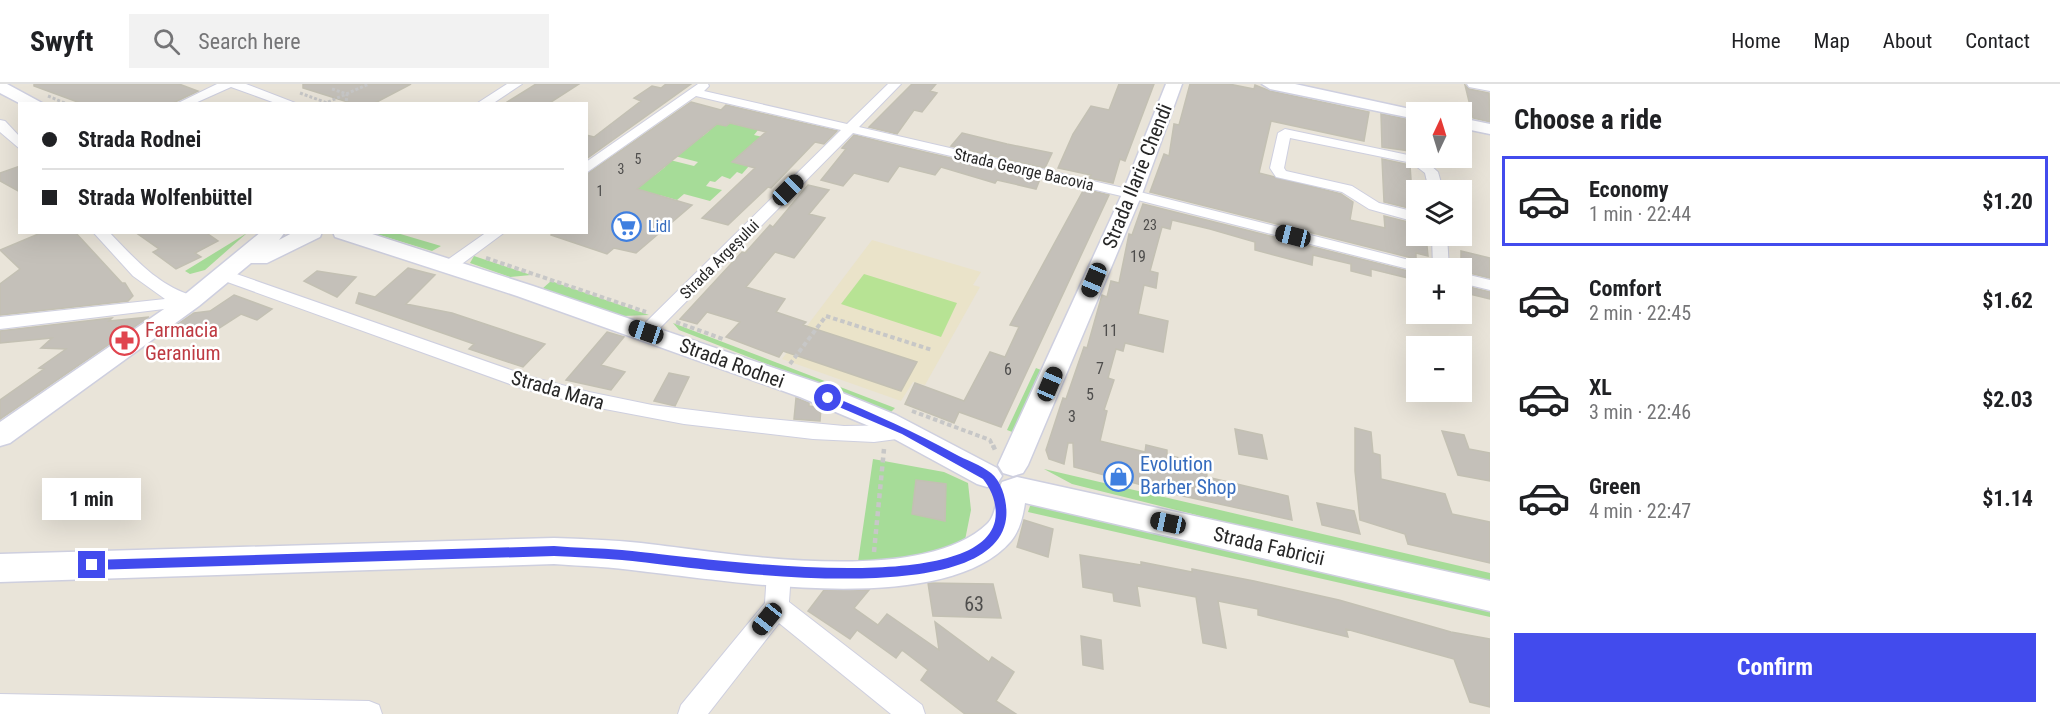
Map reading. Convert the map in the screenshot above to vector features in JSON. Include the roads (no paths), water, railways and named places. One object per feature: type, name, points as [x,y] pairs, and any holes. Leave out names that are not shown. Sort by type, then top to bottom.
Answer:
[{"type":"main road","name":"Strada Ilarie Chendi","points":[[779,572],[877,573],[932,567],[969,557],[991,540],[1005,525],[1011,481],[1132,194],[1174,84]]},
{"type":"main road","points":[[1270,84],[1406,112]]},
{"type":"main road","points":[[0,87],[32,102]]},
{"type":"main road","points":[[1472,125],[1490,129]]},
{"type":"main road","points":[[0,436],[191,301],[273,234]]},
{"type":"main road","points":[[229,272],[308,234]]},
{"type":"main road","name":"Strada Rodnei","points":[[350,234],[449,267],[654,324],[809,390],[895,438],[943,452],[1011,481]]},
{"type":"main road","name":"Strada Fabricii","points":[[1011,481],[1490,596]]},
{"type":"main road","points":[[0,568],[554,551],[621,555],[779,572]]},
{"type":"street","points":[[186,102],[227,84]]},
{"type":"street","points":[[234,84],[286,102]]},
{"type":"street","points":[[485,102],[516,84]]},
{"type":"street","name":"Strada Argeșului","points":[[654,324],[895,84]]},
{"type":"street","points":[[1473,84],[1490,87]]},
{"type":"street","points":[[588,168],[699,88]]},
{"type":"street","name":"Strada George Bacovia","points":[[699,88],[849,128],[1132,194],[1406,264]]},
{"type":"street","points":[[0,124],[18,141]]},
{"type":"street","points":[[1406,214],[1374,206],[1347,189],[1281,174],[1277,168],[1285,133],[1416,160],[1431,170],[1435,180]]},
{"type":"street","points":[[102,234],[152,285],[171,296],[191,301]]},
{"type":"street","points":[[449,267],[495,234]]},
{"type":"street","name":"Strada Mara","points":[[229,272],[525,382],[586,400],[630,410],[726,423],[895,438]]},
{"type":"street","points":[[1472,281],[1490,285]]},
{"type":"street","points":[[0,323],[191,301]]},
{"type":"street","points":[[691,714],[777,607],[779,572]]},
{"type":"street","points":[[777,607],[912,714]]},
{"type":"street","points":[[0,707],[369,714]]},
{"type":"place","name":"Lidl","points":[[627,226]]},
{"type":"place","name":"Farmacia Geranium","points":[[124,341]]},
{"type":"place","name":"Evolution Barber Shop","points":[[1119,476]]}]
